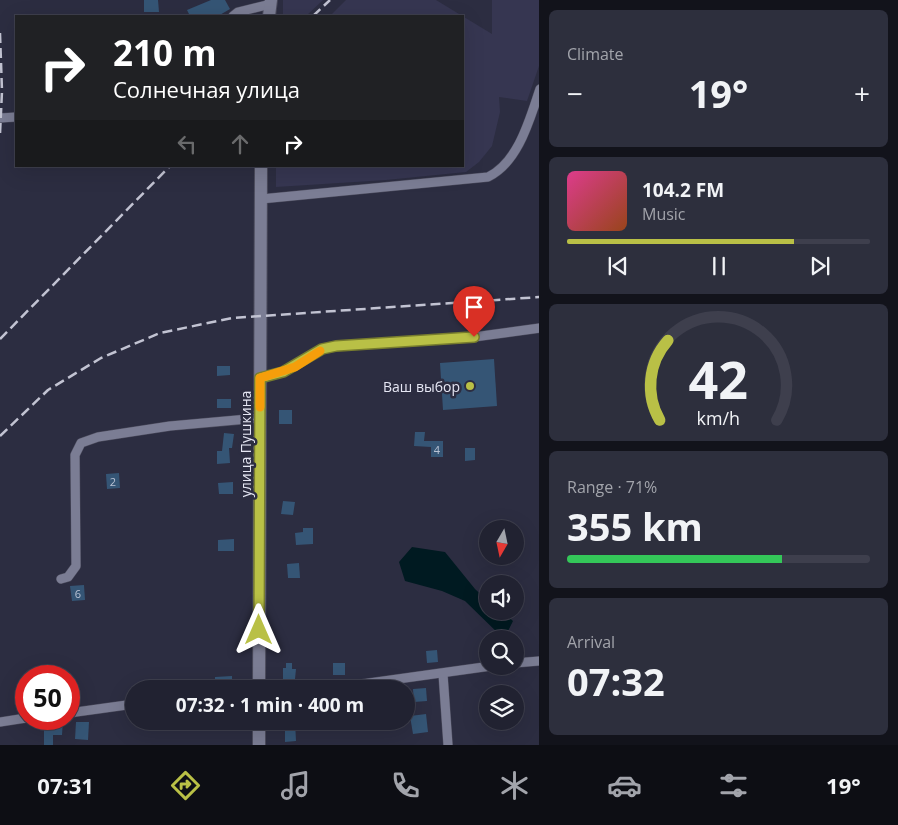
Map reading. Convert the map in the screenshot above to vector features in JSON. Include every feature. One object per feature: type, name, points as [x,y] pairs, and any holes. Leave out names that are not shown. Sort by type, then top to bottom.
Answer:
[{"type":"main road","name":"улица Пушкина","points":[[256,680],[261,167]]},
{"type":"main road","points":[[259,730],[259,745]]},
{"type":"street","points":[[234,15],[238,12],[270,7]]},
{"type":"street","points":[[261,199],[488,177],[498,171],[516,149],[529,121],[539,89]]},
{"type":"street","points":[[0,118],[15,117]]},
{"type":"street","points":[[260,378],[283,372],[322,349],[336,346],[474,337],[539,328]]},
{"type":"street","points":[[61,579],[68,577],[76,566],[74,542],[75,455],[80,443],[98,437],[170,426],[260,418]]},
{"type":"street","points":[[524,662],[539,661]]},
{"type":"street","points":[[394,680],[479,668]]},
{"type":"street","points":[[443,674],[448,745]]},
{"type":"street","points":[[80,711],[125,705]]},
{"type":"street","points":[[0,722],[15,720]]},
{"type":"shaded area","points":[[283,0],[323,0],[307,15],[283,15]]},
{"type":"shaded area","points":[[346,0],[436,0],[461,15],[331,15]]},
{"type":"shaded area","points":[[492,0],[539,0],[539,66],[527,101],[499,97],[500,112],[492,146],[479,162],[466,172],[386,180],[276,187],[276,167],[464,167],[464,17],[492,34]]},
{"type":"shaded area","points":[[412,547],[445,552],[479,593],[479,615],[465,601],[442,591],[405,581],[399,562]]},
{"type":"shaded area","points":[[484,620],[513,621],[508,630],[495,630]]},
{"type":"building","points":[[144,0],[158,0],[159,12],[144,12]]},
{"type":"building","points":[[211,0],[225,0],[230,9],[220,15],[190,15],[187,10]]},
{"type":"building","points":[[494,359],[497,406],[443,410],[440,363]]},
{"type":"building","points":[[217,366],[230,366],[230,375],[217,376]]},
{"type":"building","points":[[217,399],[231,399],[231,408],[217,408]]},
{"type":"building","points":[[279,410],[292,410],[292,424],[279,424]]},
{"type":"building","points":[[415,432],[425,432],[424,441],[443,441],[443,457],[431,457],[431,447],[414,446]]},
{"type":"building","points":[[224,433],[234,434],[232,448],[229,448],[230,463],[217,464],[217,451],[222,451]]},
{"type":"building","points":[[465,448],[475,448],[475,460],[465,461]]},
{"type":"building","points":[[119,473],[120,488],[107,489],[106,474]]},
{"type":"building","points":[[233,482],[233,494],[219,494],[218,483]]},
{"type":"building","points":[[283,501],[295,502],[293,515],[281,514]]},
{"type":"building","points":[[303,528],[313,528],[313,544],[296,545],[295,533],[303,532]]},
{"type":"building","points":[[234,539],[234,551],[218,551],[218,540]]},
{"type":"building","points":[[299,563],[300,578],[288,578],[287,564]]},
{"type":"building","points":[[84,585],[85,600],[72,601],[70,586]]},
{"type":"building","points":[[437,650],[438,662],[427,663],[426,651]]},
{"type":"building","points":[[286,663],[292,663],[292,669],[296,669],[295,679],[283,679],[283,668],[286,668]]},
{"type":"building","points":[[333,663],[345,663],[345,675],[333,675]]},
{"type":"building","points":[[232,676],[232,680],[215,680],[215,677]]},
{"type":"building","points":[[426,688],[427,701],[415,702],[415,689]]},
{"type":"building","points":[[426,714],[428,732],[413,734],[412,730],[415,730],[415,715]]},
{"type":"building","points":[[80,722],[89,722],[88,740],[75,739],[76,730],[80,730]]},
{"type":"building","points":[[44,730],[62,730],[62,735],[53,735],[53,745],[44,745]]},
{"type":"building","points":[[285,730],[295,730],[296,741],[285,742]]},
{"type":"railway","points":[[314,15],[330,0]]},
{"type":"railway","points":[[0,33],[2,91],[0,134]]},
{"type":"railway","points":[[0,339],[169,167]]},
{"type":"railway","points":[[0,436],[48,390],[101,358],[160,333],[232,318],[539,297]]},
{"type":"slow traffic","points":[[260,407],[260,378],[295,367],[320,351]]},
{"type":"place","name":"Ваш выбор","points":[[470,386]]},
{"type":"route","points":[[259,630],[260,378],[295,367],[322,349],[336,346],[474,337]]}]
